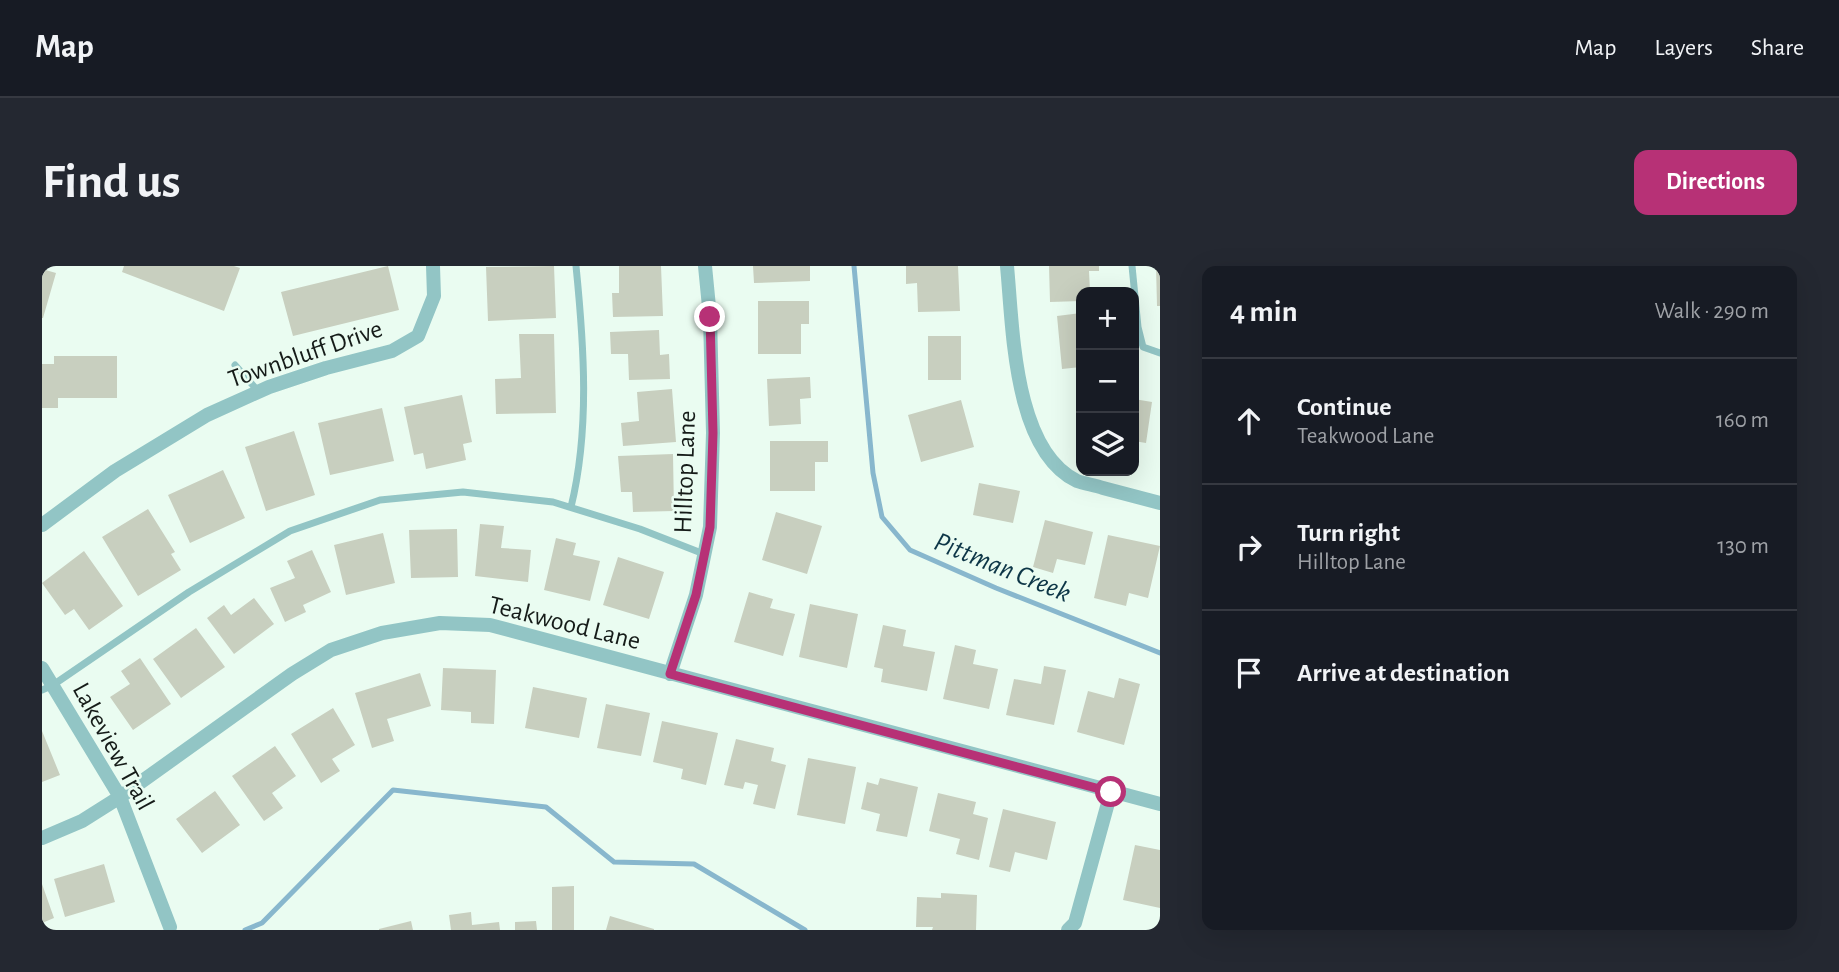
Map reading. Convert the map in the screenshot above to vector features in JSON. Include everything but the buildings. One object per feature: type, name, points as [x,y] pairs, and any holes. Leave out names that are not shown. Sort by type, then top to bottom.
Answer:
[{"type":"street","name":"Townbluff Drive","points":[[42,525],[115,471],[207,415],[259,392],[326,368],[392,351],[418,336],[434,296],[433,266]]},
{"type":"street","name":"Hilltop Lane","points":[[670,674],[696,595],[710,527],[713,433],[710,317],[705,266]]},
{"type":"street","points":[[1007,266],[1019,376],[1027,418],[1039,442],[1055,464],[1077,481],[1160,503]]},
{"type":"street","name":"Teakwood Lane","points":[[42,838],[82,821],[120,797],[292,674],[331,650],[382,633],[440,623],[490,625],[1160,804]]},
{"type":"street","name":"Lakeview Trail","points":[[42,668],[47,688],[120,797],[170,927]]},
{"type":"street","points":[[1068,930],[1075,923],[1111,792]]},
{"type":"lane","points":[[571,507],[580,471],[584,355],[576,266]]},
{"type":"lane","points":[[1132,266],[1138,327],[1143,347],[1160,354]]},
{"type":"lane","points":[[235,365],[259,392]]},
{"type":"lane","points":[[47,688],[189,592],[290,531],[380,500],[463,492],[553,502],[640,529],[704,555]]},
{"type":"waterway","name":"Pittman Creek","points":[[854,266],[873,473],[882,517],[910,550],[996,588],[1160,653]]},
{"type":"waterway","points":[[245,930],[262,923],[393,790],[546,807],[614,862],[694,864],[805,930]]},
{"type":"route","points":[[710,317],[713,433],[710,527],[696,595],[670,674],[1111,792]]}]
